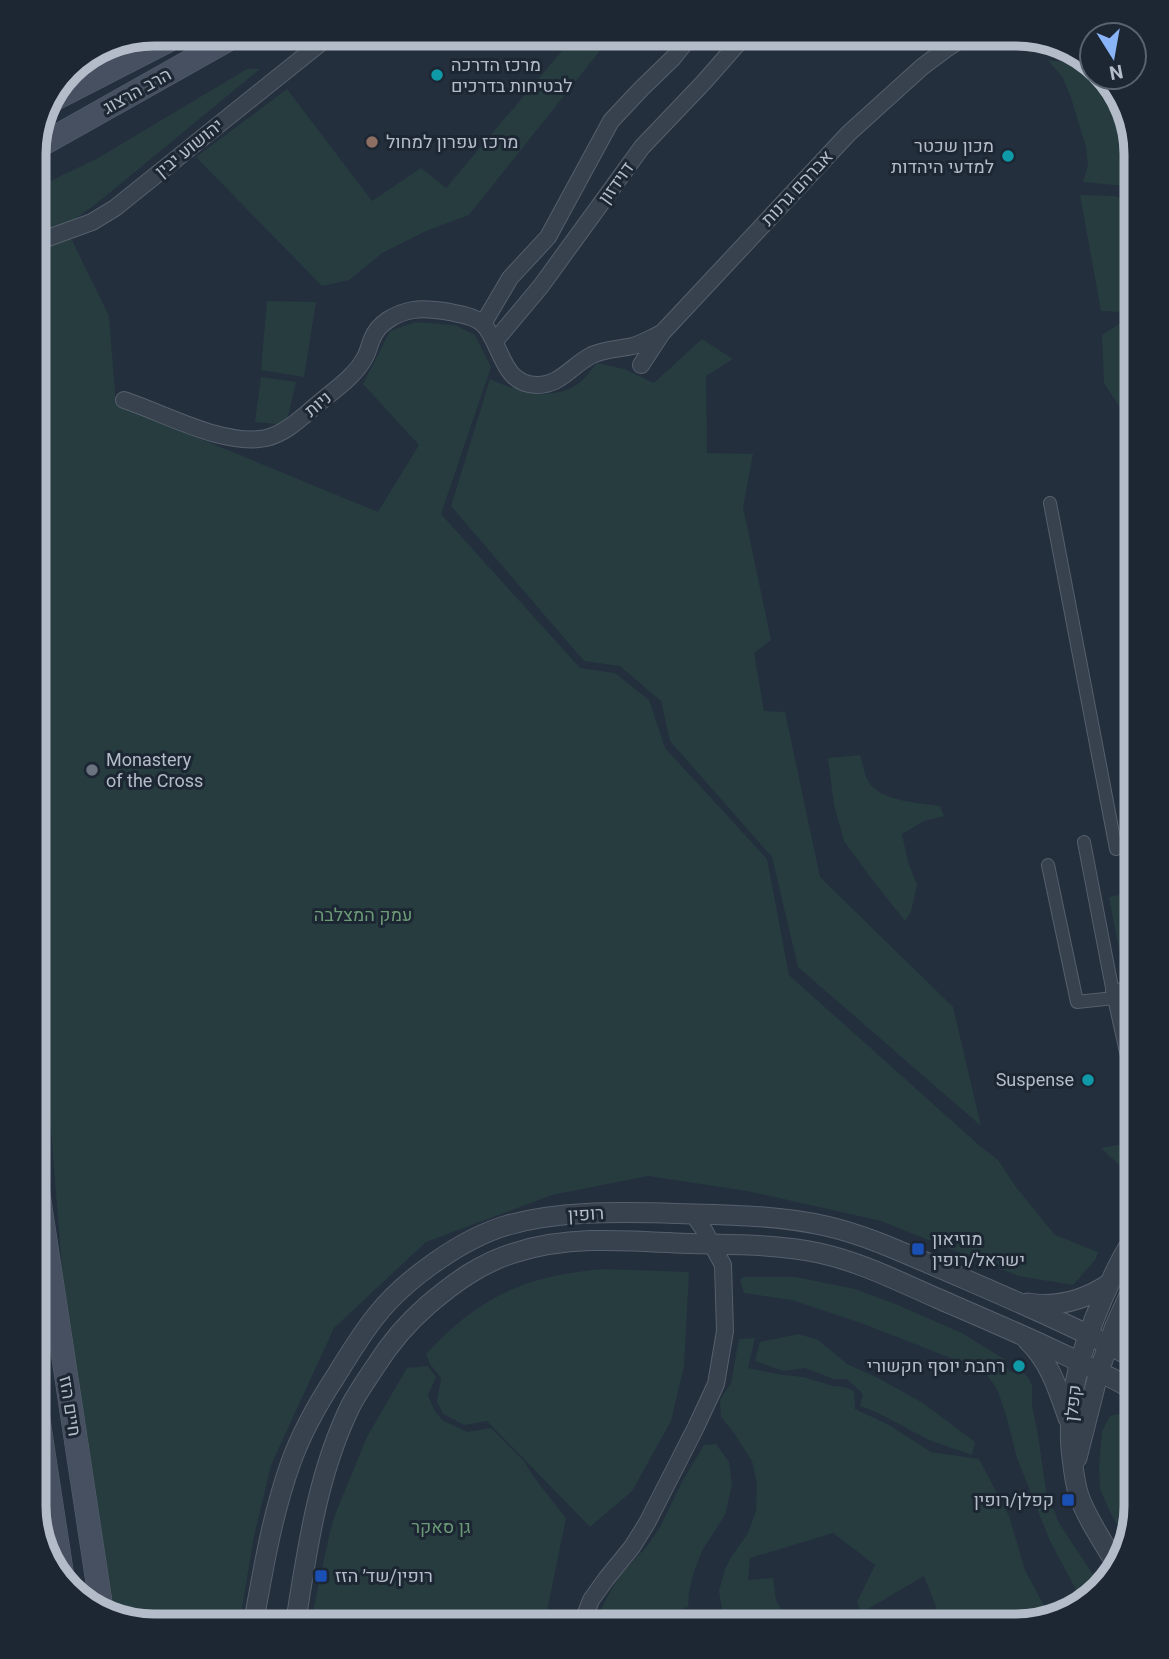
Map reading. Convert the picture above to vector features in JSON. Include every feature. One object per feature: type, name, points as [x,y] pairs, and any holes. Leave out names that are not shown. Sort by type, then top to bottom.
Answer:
[{"type":"main road","name":"הרב הרצוג","points":[[64,94],[160,45]]},
{"type":"main road","name":"הרב הרצוג","points":[[47,142],[219,45]]},
{"type":"main road","name":"חיים הזז","points":[[45,1238],[100,1599]]},
{"type":"main road","name":"חיים הזז","points":[[45,1460],[61,1561]]},
{"type":"street","name":"יהושוע יבין","points":[[46,239],[107,214],[318,45]]},
{"type":"street","points":[[662,333],[635,345],[602,351],[589,357],[558,380],[535,385],[522,381],[511,373],[483,324],[510,278],[548,237],[611,121],[683,46]]},
{"type":"street","name":"דוידזון","points":[[495,341],[541,286],[642,147],[736,46]]},
{"type":"street","name":"אברהם גרנות","points":[[641,365],[662,333],[859,124],[949,46]]},
{"type":"street","name":"ניות","points":[[124,400],[217,435],[244,439],[267,438],[292,426],[348,379],[365,359],[373,335],[383,323],[397,314],[415,310],[439,310],[471,316],[483,324]]},
{"type":"street","points":[[1049,503],[1116,849]]},
{"type":"street","points":[[1084,842],[1124,1042]]},
{"type":"street","points":[[1048,866],[1077,1002],[1124,991]]},
{"type":"street","name":"רופין","points":[[255,1613],[276,1511],[303,1432],[359,1340],[377,1314],[418,1276],[460,1245],[506,1225],[562,1214],[621,1212],[750,1216],[792,1220],[851,1232],[1016,1301],[1124,1353]]},
{"type":"street","points":[[586,1614],[591,1600],[647,1523],[716,1384],[725,1331],[723,1265],[694,1214]]},
{"type":"street","name":"רופין","points":[[297,1613],[319,1491],[334,1444],[368,1377],[399,1332],[455,1282],[496,1259],[522,1251],[565,1243],[621,1240],[789,1248],[842,1259],[1021,1334],[1124,1385]]},
{"type":"street","name":"קפלן","points":[[1111,1555],[1080,1497],[1073,1472],[1079,1420],[1074,1382],[1088,1335],[1124,1254]]},
{"type":"street","points":[[1016,1301],[1042,1306],[1076,1301],[1110,1283]]},
{"type":"street","name":"קפלן","points":[[1079,1420],[1124,1308]]},
{"type":"street","points":[[1021,1334],[1037,1350],[1079,1420],[1108,1396],[1124,1392]]},
{"type":"green space","points":[[566,45],[604,46],[469,215],[426,231],[382,253],[349,280],[322,286],[196,157],[287,89],[372,201],[421,168],[446,188]]},
{"type":"green space","points":[[1048,60],[1064,62],[1078,71],[1078,91],[1103,91],[1109,99],[1123,139],[1124,186],[1083,182],[1088,165],[1086,147],[1063,78]]},
{"type":"green space","name":"עמק המצלבה","points":[[247,69],[260,69],[96,204],[65,226],[109,316],[116,404],[378,512],[419,445],[363,384],[390,331],[415,322],[455,325],[475,335],[491,367],[441,514],[580,668],[615,673],[649,700],[665,748],[767,859],[789,975],[998,1160],[1055,1235],[1098,1252],[1096,1259],[1073,1285],[1018,1276],[881,1221],[747,1191],[648,1176],[552,1195],[426,1242],[334,1328],[271,1465],[254,1536],[241,1613],[146,1613],[108,1603],[74,1424],[45,1063],[46,183],[98,158]]},
{"type":"green space","points":[[1080,195],[1124,198],[1124,313],[1101,311]]},
{"type":"green space","points":[[267,301],[316,302],[304,377],[261,370]]},
{"type":"green space","points":[[1124,323],[1124,409],[1121,409],[1104,383],[1102,335]]},
{"type":"green space","points":[[702,339],[733,359],[706,376],[707,453],[753,454],[743,507],[771,640],[754,653],[764,711],[785,712],[820,877],[953,1007],[981,1126],[798,967],[772,857],[670,741],[661,701],[620,666],[584,661],[451,506],[490,379],[522,391],[557,392],[578,384],[597,363],[624,369],[654,383]]},
{"type":"green space","points":[[261,377],[296,382],[286,425],[255,422]]},
{"type":"green space","points":[[860,755],[873,788],[900,800],[940,806],[944,816],[924,821],[902,834],[908,862],[917,885],[911,912],[905,921],[844,841],[834,805],[828,758]]},
{"type":"green space","points":[[1124,894],[1124,976],[1109,897]]},
{"type":"green space","points":[[1124,1144],[1124,1170],[1101,1148]]},
{"type":"green space","points":[[603,1269],[689,1272],[684,1366],[671,1421],[632,1491],[590,1527],[487,1421],[464,1425],[443,1414],[437,1401],[441,1378],[426,1354],[465,1317],[505,1292],[550,1277]]},
{"type":"green space","points":[[744,1277],[796,1277],[855,1289],[962,1333],[1004,1359],[1009,1371],[1024,1373],[1032,1386],[1032,1405],[1046,1491],[1059,1523],[1095,1578],[1092,1582],[1078,1593],[1050,1541],[1017,1458],[997,1389],[984,1371],[861,1323],[792,1300],[744,1293],[740,1280]]},
{"type":"green space","points":[[799,1334],[818,1340],[847,1364],[923,1403],[975,1442],[972,1455],[929,1440],[860,1406],[863,1394],[847,1379],[834,1379],[805,1368],[783,1371],[755,1361],[760,1342]]},
{"type":"green space","points":[[755,1338],[748,1368],[844,1387],[854,1391],[855,1409],[889,1425],[931,1452],[979,1459],[1009,1516],[1025,1570],[1046,1609],[1016,1614],[935,1614],[938,1612],[924,1576],[861,1613],[857,1602],[875,1565],[833,1533],[750,1558],[748,1580],[773,1578],[776,1600],[783,1614],[723,1614],[719,1591],[725,1569],[748,1533],[756,1511],[757,1484],[752,1461],[721,1417],[720,1400],[731,1383],[739,1339]]},
{"type":"green space","name":"גן סאקר","points":[[428,1366],[436,1377],[428,1395],[442,1420],[467,1432],[491,1428],[524,1461],[566,1518],[547,1613],[314,1613],[336,1512],[367,1437],[407,1368]]},
{"type":"green space","points":[[1124,1413],[1124,1506],[1121,1531],[1100,1489],[1102,1431],[1110,1416]]},
{"type":"green space","points":[[716,1444],[729,1462],[732,1485],[725,1515],[703,1549],[694,1571],[688,1607],[673,1614],[599,1614],[620,1575],[648,1545],[660,1527],[704,1445]]},
{"type":"place","name":"מרכז הדרכה לבטיחות בדרכים","points":[[437,75]]},
{"type":"place","name":"מרכז עפרון למחול","points":[[372,142]]},
{"type":"place","name":"מכון שכטר למדעי היהדות","points":[[1008,156]]},
{"type":"place","name":"Monastery of the Cross","points":[[92,770]]},
{"type":"place","name":"Suspense","points":[[1088,1080]]},
{"type":"place","name":"מוזיאון ישראל/רופין","points":[[918,1249]]},
{"type":"place","name":"רחבת יוסף חקשורי","points":[[1019,1366]]},
{"type":"place","name":"קפלן/רופין","points":[[1068,1500]]},
{"type":"place","name":"רופין/שד׳ הזז","points":[[321,1576]]}]
